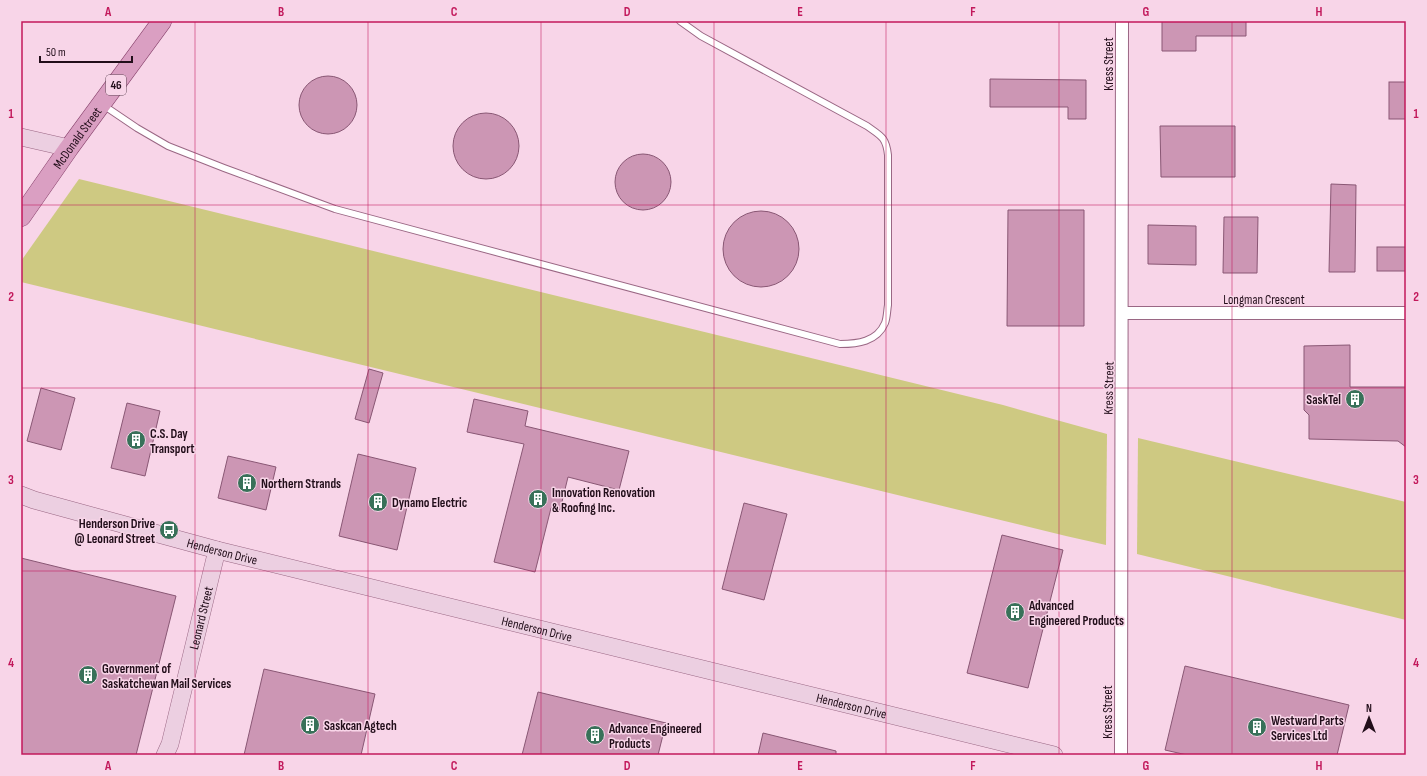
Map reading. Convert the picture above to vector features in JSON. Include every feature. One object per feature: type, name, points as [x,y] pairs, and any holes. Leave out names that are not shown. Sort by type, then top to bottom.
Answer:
[{"type":"main road","name":"McDonald Street","points":[[21,217],[69,148],[162,21]]},
{"type":"street","name":"Kress Street","points":[[1121,755],[1122,21]]},
{"type":"street","points":[[21,137],[69,148]]},
{"type":"street","name":"Longman Crescent","points":[[1122,313],[1406,313]]},
{"type":"street","name":"Henderson Drive","points":[[21,495],[34,500],[217,550],[1054,755]]},
{"type":"street","name":"Leonard Street","points":[[165,755],[170,744],[217,550]]},
{"type":"lane","points":[[102,104],[137,128],[168,146],[335,210],[840,344],[858,344],[869,339],[881,331],[886,322],[888,305],[887,144],[882,137],[867,126],[701,36],[680,21]]},
{"type":"shaded area","points":[[79,179],[1003,405],[1107,434],[1106,545],[21,282],[21,261]]},
{"type":"shaded area","points":[[1138,438],[1406,502],[1406,620],[1137,554]]},
{"type":"building","points":[[1162,21],[1246,21],[1246,36],[1196,36],[1196,51],[1162,51]]},
{"type":"building","points":[[328,76],[344,81],[352,89],[357,105],[352,121],[344,129],[328,134],[312,129],[304,121],[299,105],[304,89],[312,81]]},
{"type":"building","points":[[990,79],[1086,80],[1086,119],[1068,119],[1068,107],[990,107]]},
{"type":"building","points":[[1389,82],[1406,82],[1406,119],[1389,119]]},
{"type":"building","points":[[480,113],[492,113],[499,115],[510,122],[517,133],[519,146],[517,159],[510,170],[499,177],[492,179],[480,179],[473,177],[462,170],[455,159],[453,152],[453,140],[455,133],[462,122],[473,115]]},
{"type":"building","points":[[1160,126],[1235,126],[1235,177],[1161,177]]},
{"type":"building","points":[[637,154],[649,154],[659,158],[667,166],[671,176],[671,188],[667,198],[659,206],[649,210],[637,210],[627,206],[619,198],[615,188],[615,176],[619,166],[627,158]]},
{"type":"building","points":[[1331,184],[1356,185],[1355,272],[1329,272]]},
{"type":"building","points":[[1008,210],[1084,210],[1084,326],[1007,326]]},
{"type":"building","points":[[761,211],[775,214],[788,222],[796,235],[799,249],[796,263],[788,276],[775,284],[761,287],[747,284],[734,276],[726,263],[723,249],[726,235],[734,222],[747,214]]},
{"type":"building","points":[[1224,217],[1258,217],[1257,273],[1223,273]]},
{"type":"building","points":[[1148,225],[1196,226],[1196,265],[1148,264]]},
{"type":"building","points":[[1377,247],[1406,247],[1406,271],[1377,271]]},
{"type":"building","name":"SaskTel","points":[[1350,345],[1350,387],[1406,387],[1406,447],[1398,441],[1309,439],[1309,415],[1304,410],[1304,346]]},
{"type":"building","points":[[369,369],[383,373],[369,423],[355,419]]},
{"type":"building","points":[[41,388],[75,398],[61,450],[27,441]]},
{"type":"building","name":"Innovation Renovation & Roofing Inc.","points":[[474,399],[528,411],[525,426],[629,451],[619,490],[568,477],[560,510],[551,508],[535,572],[494,562],[524,444],[467,432]]},
{"type":"building","name":"C.S. Day Transport","points":[[127,403],[160,411],[145,476],[111,468]]},
{"type":"building","name":"Dynamo Electric","points":[[358,454],[416,468],[397,550],[339,536]]},
{"type":"building","name":"Northern Strands","points":[[228,456],[276,467],[266,510],[218,498]]},
{"type":"building","points":[[744,503],[787,514],[764,600],[722,589]]},
{"type":"building","name":"Advanced Engineered Products","points":[[1002,535],[1063,550],[1028,688],[967,673]]},
{"type":"building","name":"Government of Saskatchewan Mail Services","points":[[21,558],[176,596],[136,755],[21,755]]},
{"type":"building","name":"Westward Parts Services Ltd","points":[[1185,666],[1349,705],[1337,755],[1187,755],[1165,750]]},
{"type":"building","name":"Saskcan Agtech","points":[[264,669],[375,694],[361,755],[244,755]]},
{"type":"building","name":"Advance Engineered Products","points":[[538,692],[666,723],[658,755],[522,755]]},
{"type":"building","points":[[763,733],[836,751],[836,755],[758,755]]},
{"type":"place","name":"SaskTel","points":[[1355,399]]},
{"type":"place","name":"C.S. Day Transport","points":[[136,440]]},
{"type":"place","name":"Northern Strands","points":[[247,483]]},
{"type":"place","name":"Innovation Renovation & Roofing Inc.","points":[[538,499]]},
{"type":"place","name":"Dynamo Electric","points":[[378,502]]},
{"type":"place","name":"Henderson Drive @ Leonard Street","points":[[169,530]]},
{"type":"place","name":"Advanced Engineered Products","points":[[1015,612]]},
{"type":"place","name":"Government of Saskatchewan Mail Services","points":[[88,675]]},
{"type":"place","name":"Saskcan Agtech","points":[[310,725]]},
{"type":"place","name":"Westward Parts Services Ltd","points":[[1257,727]]},
{"type":"place","name":"Advance Engineered Products","points":[[595,735]]}]
